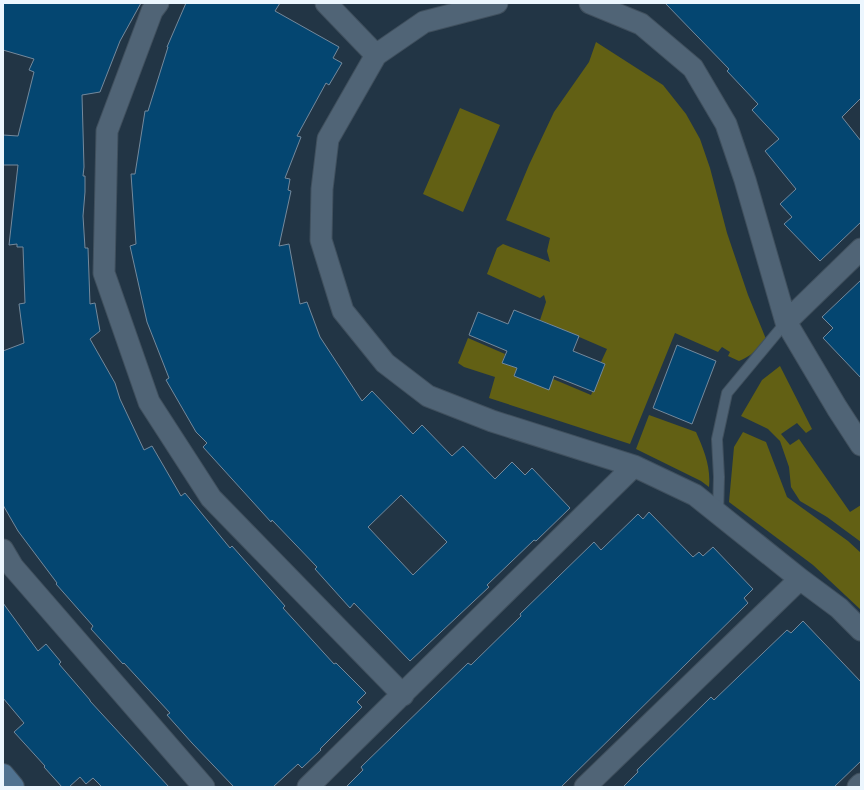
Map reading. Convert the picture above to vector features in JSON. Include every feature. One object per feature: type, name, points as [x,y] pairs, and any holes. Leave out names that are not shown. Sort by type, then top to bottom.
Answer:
[{"type":"main road","points":[[3,775],[13,787]]},
{"type":"street","points":[[158,3],[149,18],[107,131],[104,273],[149,402],[211,498],[402,695]]},
{"type":"street","points":[[326,3],[376,54]]},
{"type":"street","points":[[497,3],[424,22],[376,54],[328,139],[322,190],[321,240],[343,311],[385,363],[428,396],[492,421],[634,466],[695,495],[800,579],[840,608],[861,630]]},
{"type":"street","points":[[590,3],[641,24],[693,68],[726,124],[745,180],[786,322],[837,408],[861,445]]},
{"type":"street","points":[[786,322],[861,249]]},
{"type":"street","points":[[308,787],[634,466]]},
{"type":"street","points":[[3,550],[13,567],[204,787]]},
{"type":"street","points":[[585,787],[800,579]]},
{"type":"street","points":[[858,787],[861,784]]},
{"type":"lane","points":[[718,514],[718,439],[727,393],[786,322]]},
{"type":"shaded area","points":[[596,42],[663,85],[686,114],[700,139],[710,168],[727,233],[748,295],[766,339],[754,352],[739,361],[728,356],[730,352],[722,347],[718,352],[675,333],[630,444],[489,398],[495,377],[464,367],[458,363],[468,338],[505,354],[502,363],[517,368],[514,376],[549,389],[553,379],[591,395],[605,364],[601,362],[607,349],[540,320],[546,302],[544,295],[540,298],[487,274],[497,248],[503,244],[550,262],[547,251],[550,238],[506,220],[529,165],[554,112],[589,62]]},
{"type":"shaded area","points":[[460,108],[500,125],[463,212],[423,194]]},
{"type":"shaded area","points":[[780,366],[812,429],[806,433],[797,423],[781,434],[790,445],[799,439],[850,512],[861,505],[861,542],[827,517],[800,501],[791,487],[789,467],[780,441],[768,429],[741,416],[762,380]]},
{"type":"shaded area","points":[[649,415],[696,432],[708,466],[709,487],[701,481],[636,449]]},
{"type":"shaded area","points":[[743,432],[766,442],[787,497],[848,541],[861,553],[861,610],[813,565],[729,502],[734,447]]},
{"type":"building","points":[[3,3],[141,3],[120,41],[100,92],[82,95],[83,176],[85,176],[83,216],[85,248],[88,248],[90,304],[95,303],[100,331],[90,339],[115,383],[120,399],[144,450],[152,446],[181,496],[185,493],[230,548],[232,546],[285,606],[283,608],[334,664],[336,663],[366,693],[357,702],[362,707],[320,749],[321,750],[302,768],[298,764],[273,787],[234,787],[167,715],[170,713],[91,629],[93,626],[56,584],[57,583],[18,531],[3,505],[3,351],[24,343],[19,304],[25,303],[23,247],[17,247],[17,244],[9,245],[18,165],[3,165],[3,135],[18,136],[34,72],[29,70],[34,59],[3,50]]},
{"type":"building","points":[[186,3],[280,3],[275,11],[339,47],[333,58],[342,63],[329,85],[326,83],[297,136],[301,137],[285,178],[290,179],[288,190],[291,191],[279,246],[289,244],[300,304],[307,302],[320,337],[362,401],[372,391],[413,434],[422,425],[452,456],[463,446],[495,479],[512,462],[525,475],[532,468],[570,508],[536,541],[534,540],[487,585],[489,587],[410,661],[354,603],[350,608],[315,569],[317,567],[272,520],[271,522],[203,447],[207,443],[196,432],[166,380],[169,378],[147,322],[130,246],[136,244],[131,174],[135,174],[145,111],[148,111],[167,47]],"holes":[[[401,495],[447,542],[413,575],[368,527]]]},
{"type":"building","points":[[665,3],[861,3],[861,98],[842,117],[861,141],[861,222],[820,261],[784,224],[792,217],[780,204],[796,189],[765,151],[779,139],[752,110],[758,104],[727,71],[729,69]]},
{"type":"building","points":[[861,280],[861,378],[823,338],[833,328],[822,317]]},
{"type":"building","points":[[514,310],[579,336],[573,351],[605,364],[594,392],[554,376],[549,390],[514,376],[517,368],[502,363],[507,351],[469,335],[478,312],[508,324]]},
{"type":"building","points":[[677,345],[716,361],[692,424],[653,408]]},
{"type":"building","points":[[649,512],[693,557],[699,552],[703,556],[713,547],[753,589],[744,598],[748,603],[561,787],[346,787],[363,770],[361,767],[468,663],[471,665],[521,616],[520,614],[594,542],[601,550],[638,514],[643,519]]},
{"type":"building","points":[[3,603],[38,651],[46,644],[61,662],[59,664],[90,701],[169,787],[102,787],[93,778],[86,784],[80,777],[69,787],[62,787],[14,732],[24,723],[3,698]]},
{"type":"building","points":[[803,621],[861,682],[861,761],[834,787],[623,787],[638,772],[637,770],[711,697],[714,700],[787,630],[791,633]]}]
